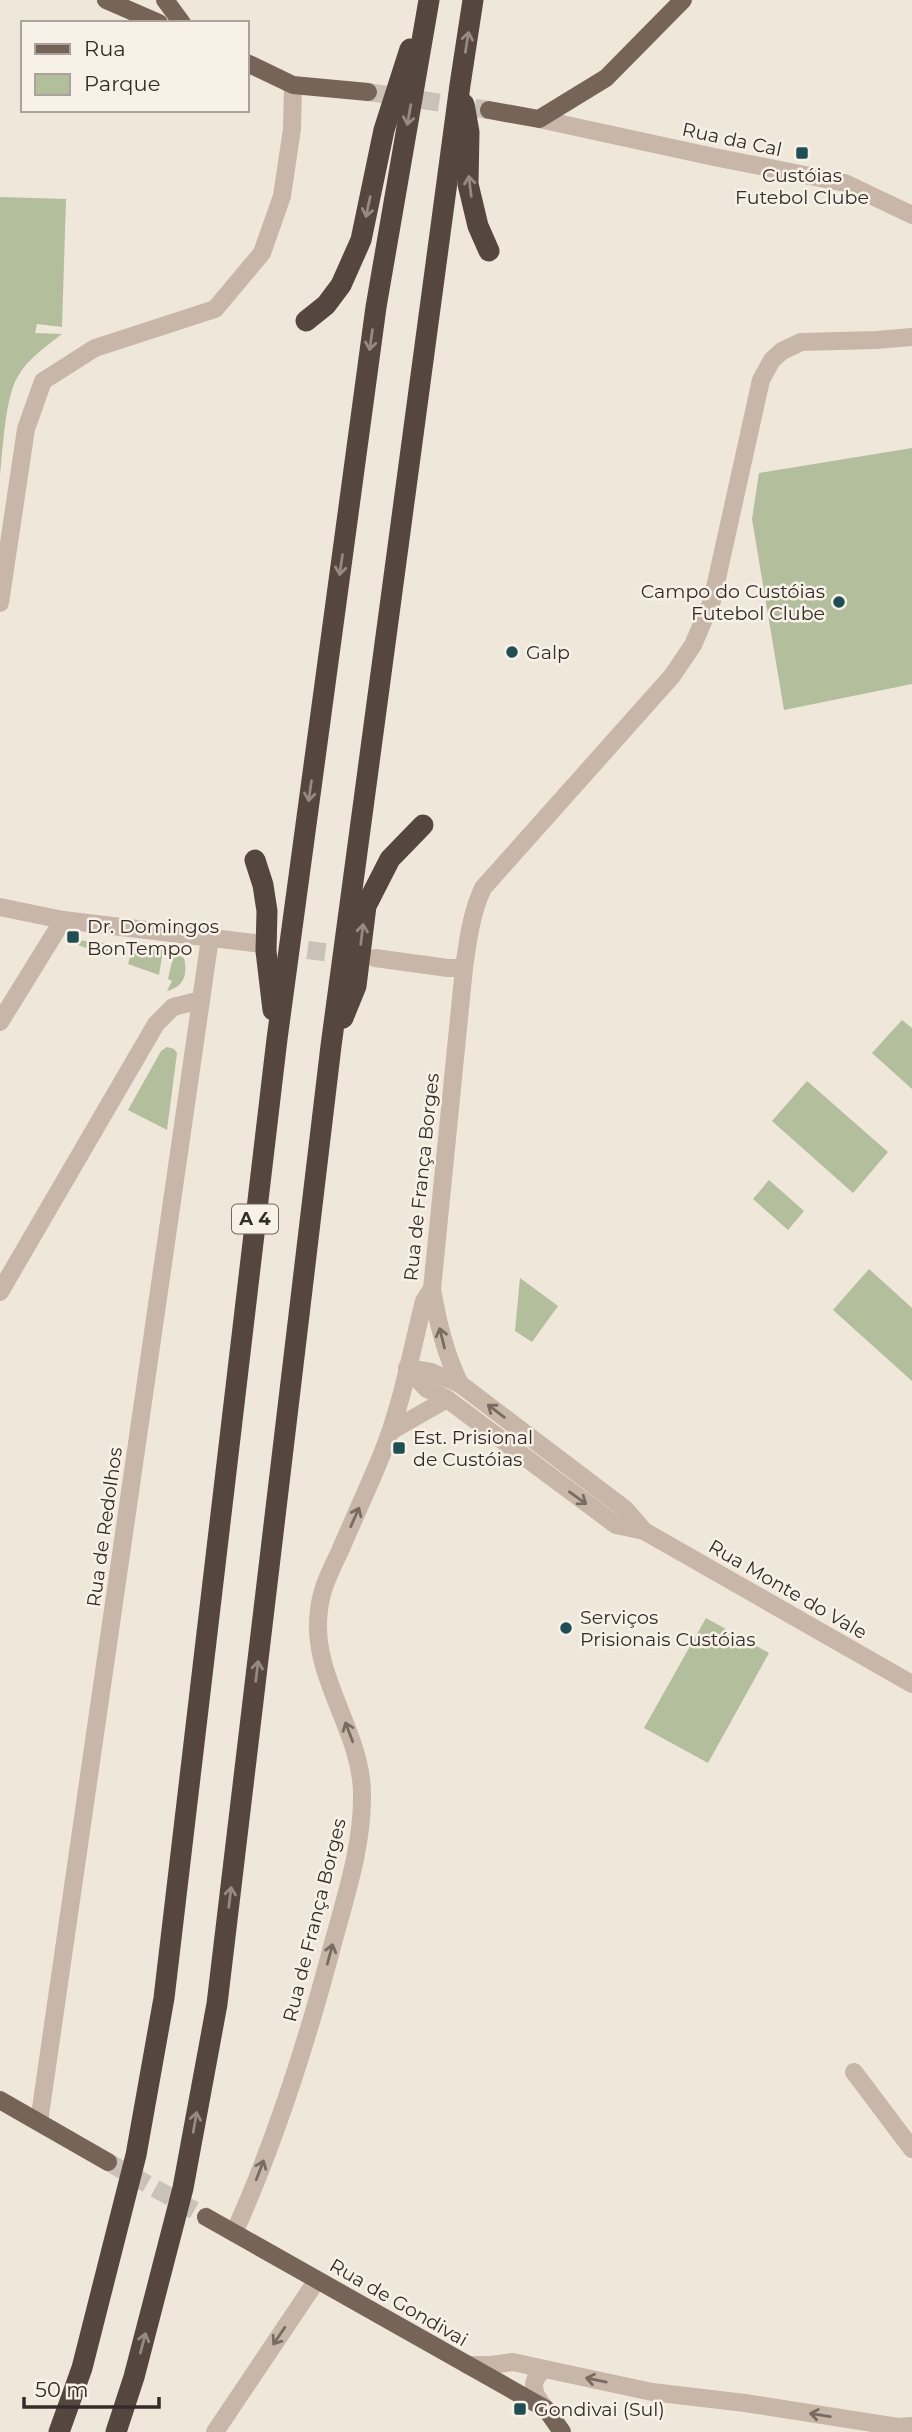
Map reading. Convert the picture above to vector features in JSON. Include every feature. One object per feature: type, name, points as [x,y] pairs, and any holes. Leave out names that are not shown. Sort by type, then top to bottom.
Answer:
[{"type":"highway","points":[[306,321],[326,305],[341,285],[361,240],[384,130],[427,0]]},
{"type":"highway","name":"A 4","points":[[58,2432],[82,2368],[136,2155],[164,1998],[276,1039],[376,307],[427,0]]},
{"type":"highway","points":[[116,2432],[137,2365],[184,2188],[217,2004],[331,1046],[473,0]]},
{"type":"highway","points":[[460,85],[469,132],[468,184],[478,226],[489,251]]},
{"type":"highway","points":[[331,1046],[356,986],[366,906],[390,859],[423,825]]},
{"type":"highway","points":[[255,860],[267,911],[266,951],[276,1039]]},
{"type":"main road","points":[[106,0],[154,21]]},
{"type":"main road","points":[[164,0],[181,21]]},
{"type":"main road","points":[[489,110],[539,119],[606,78],[683,0]]},
{"type":"main road","points":[[248,63],[293,85],[369,92]]},
{"type":"main road","points":[[0,2100],[108,2162]]},
{"type":"main road","name":"Rua de Gondivai","points":[[206,2217],[546,2409],[562,2432]]},
{"type":"street","points":[[0,603],[26,429],[43,380],[95,348],[215,309],[254,263],[262,253],[282,196],[292,129],[293,85]]},
{"type":"street","name":"Rua da Cal","points":[[539,119],[845,183],[912,215]]},
{"type":"street","name":"Rua de França Borges","points":[[234,2233],[275,2133],[312,2024],[359,1837],[362,1792],[360,1772],[350,1734],[323,1668],[318,1643],[318,1614],[327,1580],[391,1431],[424,1301],[432,1289],[464,968],[472,915],[483,888],[672,676],[693,645],[712,601],[761,380],[772,360],[793,345],[810,340],[912,337]]},
{"type":"street","points":[[0,907],[63,920],[254,943]]},
{"type":"street","points":[[0,1022],[63,920]]},
{"type":"street","name":"Rua de Redolhos","points":[[39,2122],[210,937]]},
{"type":"street","points":[[375,958],[464,968]]},
{"type":"street","points":[[0,1292],[156,1024],[173,1007],[201,1000]]},
{"type":"street","name":"Rua Monte do Vale","points":[[432,1289],[440,1334],[460,1384]]},
{"type":"street","name":"Rua Monte do Vale","points":[[407,1368],[431,1372],[460,1384],[625,1509],[643,1531]]},
{"type":"street","name":"Rua Monte do Vale","points":[[407,1368],[427,1389],[447,1399],[616,1525],[643,1531],[912,1684]]},
{"type":"street","points":[[391,1431],[447,1399]]},
{"type":"street","points":[[555,1481],[567,1466]]},
{"type":"street","points":[[854,2073],[912,2149]]},
{"type":"street","points":[[215,2432],[317,2280]]},
{"type":"street","points":[[467,2365],[513,2362],[652,2392],[745,2403],[898,2427],[912,2426]]},
{"type":"street","points":[[545,2369],[535,2379],[533,2389],[546,2409]]},
{"type":"green space","points":[[0,197],[66,199],[62,327],[37,324],[35,333],[62,334],[27,364],[14,385],[5,424],[0,475]]},
{"type":"green space","name":"Campo do Custóias Futebol Clube","points":[[912,448],[912,684],[784,710],[752,519],[759,473]]},
{"type":"green space","points":[[77,940],[113,944],[110,956],[72,943]]},
{"type":"green space","points":[[133,946],[163,950],[159,975],[128,964]]},
{"type":"green space","points":[[174,953],[184,958],[185,974],[181,983],[167,991],[172,981],[168,979]]},
{"type":"green space","points":[[902,1020],[912,1028],[912,1089],[872,1053]]},
{"type":"green space","points":[[167,1047],[177,1053],[167,1130],[128,1110],[161,1051]]},
{"type":"green space","points":[[807,1081],[888,1152],[853,1193],[772,1121]]},
{"type":"green space","points":[[769,1180],[804,1211],[788,1230],[753,1199]]},
{"type":"green space","points":[[869,1269],[912,1308],[912,1381],[833,1310]]},
{"type":"green space","points":[[520,1278],[558,1306],[532,1342],[515,1331]]},
{"type":"green space","points":[[706,1618],[769,1653],[708,1763],[644,1728]]},
{"type":"tunnel","points":[[368,92],[489,110]]},
{"type":"tunnel","points":[[254,943],[354,956]]},
{"type":"tunnel","points":[[108,2162],[206,2217]]},
{"type":"place","name":"Custóias Futebol Clube","points":[[802,153]]},
{"type":"place","name":"Campo do Custóias Futebol Clube","points":[[839,602]]},
{"type":"place","name":"Galp","points":[[512,652]]},
{"type":"place","name":"Dr. Domingos BonTempo","points":[[73,937]]},
{"type":"place","name":"Est. Prisional de Custóias","points":[[399,1448]]},
{"type":"place","name":"Serviços Prisionais Custóias","points":[[566,1628]]},
{"type":"place","name":"Gondivai (Sul)","points":[[520,2409]]}]
